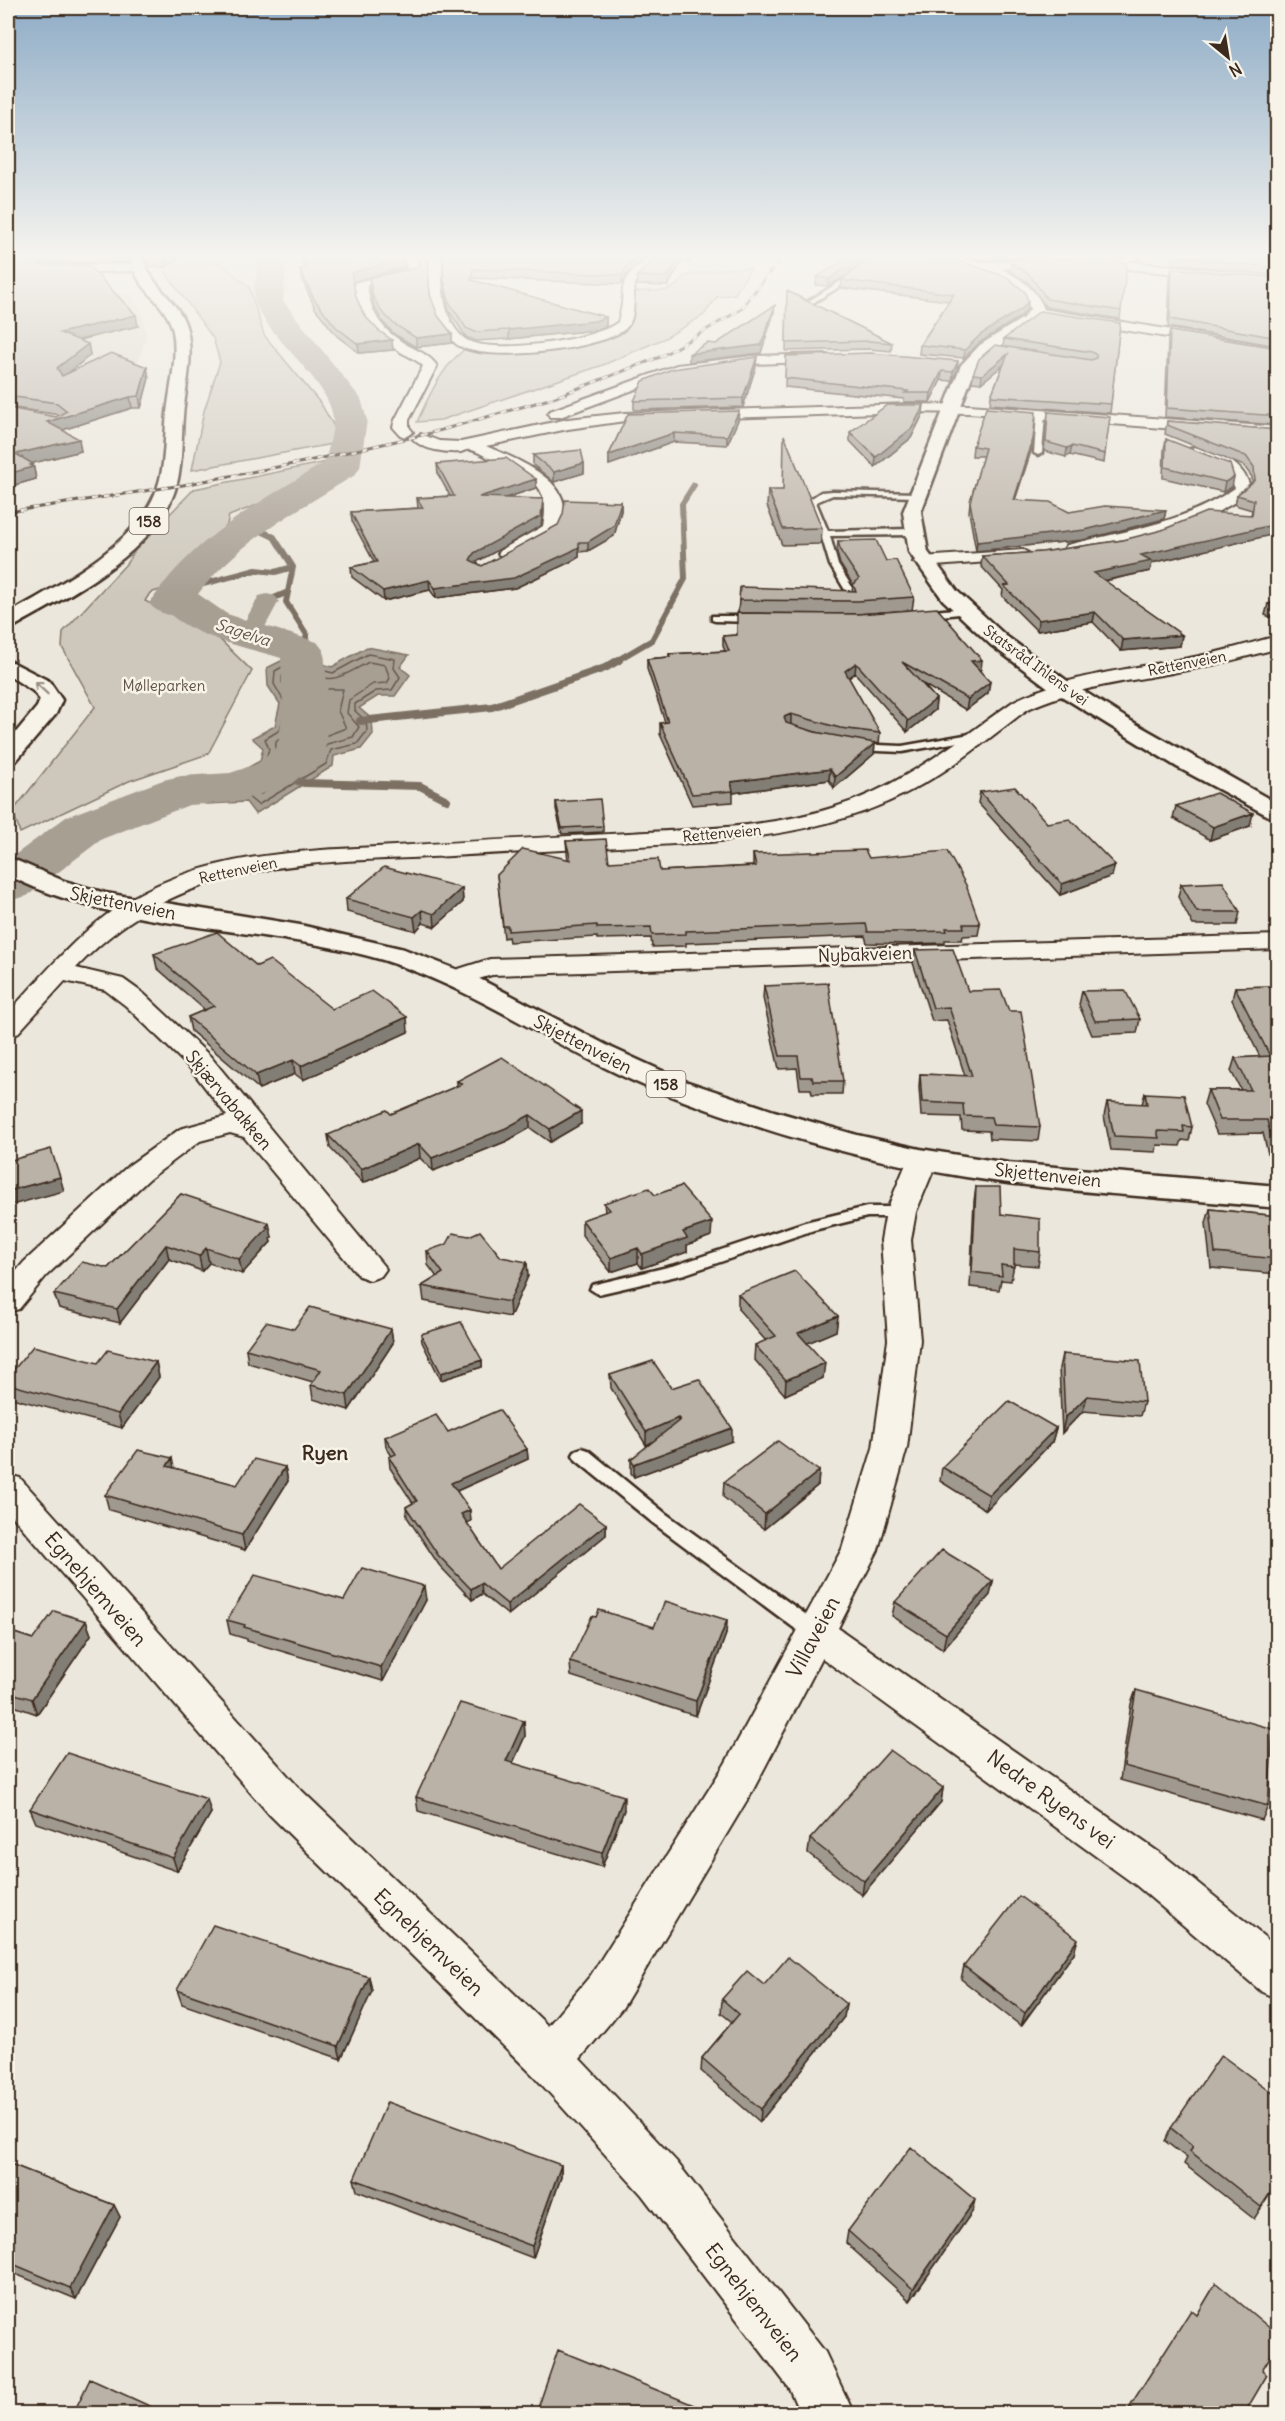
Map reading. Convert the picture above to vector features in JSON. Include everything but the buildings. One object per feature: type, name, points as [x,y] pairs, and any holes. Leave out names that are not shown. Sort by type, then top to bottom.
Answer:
[{"type":"main road","name":"158","points":[[8,637],[59,601],[79,580],[144,526],[156,511],[168,481],[179,370]]},
{"type":"main road","points":[[910,532],[917,495],[951,408],[960,370]]},
{"type":"main road","name":"Statsråd Ihlens vei","points":[[910,532],[922,562],[965,611],[1017,655],[1064,688],[1278,814]]},
{"type":"main road","name":"158","points":[[8,622],[79,580]]},
{"type":"main road","points":[[8,666],[40,686],[51,700],[48,708],[37,718],[8,756]]},
{"type":"main road","points":[[8,687],[23,698],[37,718]]},
{"type":"main road","name":"Skjettenveien","points":[[8,865],[77,896],[135,908],[326,938],[398,957],[455,978],[604,1055],[668,1084],[786,1124],[923,1159],[1038,1174],[1278,1197]]},
{"type":"street","points":[[405,432],[401,427],[402,420],[428,370]]},
{"type":"street","points":[[538,430],[538,423],[552,415],[674,370]]},
{"type":"street","points":[[421,439],[443,446],[471,445],[587,421],[647,416],[951,408],[1278,432]]},
{"type":"street","points":[[1111,420],[1162,440]]},
{"type":"street","points":[[471,445],[534,473],[553,494],[556,514],[551,529],[492,563]]},
{"type":"street","points":[[1056,552],[1159,532],[1223,505],[1243,490],[1242,478],[1236,470],[1182,447]]},
{"type":"street","points":[[922,562],[1035,554]]},
{"type":"street","name":"Rettenveien","points":[[8,1028],[102,929],[173,887],[198,877],[277,860],[719,834],[790,825],[858,807],[888,794],[1021,705],[1064,688],[1213,660],[1278,642]]},
{"type":"street","name":"Nybakveien","points":[[455,978],[490,967],[1278,942]]},
{"type":"street","name":"Skjærvabakken","points":[[59,972],[98,979],[128,993],[200,1062],[254,1131],[370,1269]]},
{"type":"street","points":[[8,1301],[35,1269],[138,1173],[190,1135],[231,1124],[254,1131]]},
{"type":"street","name":"Villaveien","points":[[550,2060],[607,1991],[739,1777],[860,1550],[890,1448],[904,1340],[896,1240],[901,1212],[923,1159]]},
{"type":"street","name":"Egnehjemveien","points":[[8,1488],[284,1802],[550,2060],[658,2178],[807,2370],[828,2414]]},
{"type":"street","name":"Nedre Ryens vei","points":[[816,1633],[1152,1872],[1278,1977]]},
{"type":"lane","points":[[1038,453],[1041,415]]},
{"type":"lane","points":[[851,593],[834,565],[825,534],[811,501],[815,497],[833,493],[917,495]]},
{"type":"lane","points":[[825,534],[910,532]]},
{"type":"lane","points":[[914,615],[965,611]]},
{"type":"lane","points":[[715,618],[770,619]]},
{"type":"lane","points":[[843,745],[888,750],[976,736]]},
{"type":"lane","points":[[598,1288],[679,1270],[810,1226],[844,1217],[867,1212],[901,1212]]},
{"type":"lane","points":[[582,1455],[659,1518],[816,1633]]},
{"type":"shaded area","points":[[8,370],[136,370],[134,375],[8,410]]},
{"type":"green space","points":[[217,370],[293,370],[321,404],[343,442],[192,470],[204,411]]},
{"type":"green space","points":[[445,370],[588,370],[441,420],[417,422],[433,388]]},
{"type":"green space","name":"Mølleparken","points":[[341,459],[282,495],[229,516],[226,528],[210,539],[212,544],[185,568],[185,573],[163,589],[150,593],[145,601],[153,605],[158,603],[200,620],[252,671],[208,754],[129,781],[20,833],[13,811],[95,707],[62,647],[63,632],[126,564],[136,549],[194,489]]},
{"type":"water","points":[[367,647],[409,655],[400,667],[410,675],[395,696],[378,696],[359,708],[372,719],[373,734],[361,749],[334,756],[333,766],[255,814],[246,802],[207,804],[178,800],[181,791],[180,778],[220,783],[260,761],[263,748],[252,738],[275,726],[280,704],[268,686],[267,668],[289,657],[321,652],[320,663],[332,667]]},
{"type":"waterway","name":"Sagelva","points":[[8,885],[84,828],[181,791],[236,787],[274,774],[301,752],[306,706],[302,651],[212,623],[175,597],[191,576],[230,540],[274,509],[342,467],[350,420],[345,399],[321,370]]},
{"type":"waterway","points":[[616,661],[652,640],[685,579],[682,504],[694,485]]},
{"type":"waterway","points":[[251,526],[274,537],[293,567]]},
{"type":"waterway","points":[[180,590],[256,570],[275,572],[293,567]]},
{"type":"waterway","points":[[288,592],[293,567]]},
{"type":"waterway","points":[[267,601],[288,592]]},
{"type":"waterway","points":[[288,592],[286,602],[307,635],[302,651]]},
{"type":"waterway","points":[[250,633],[267,601]]},
{"type":"waterway","points":[[161,603],[180,610]]},
{"type":"waterway","points":[[360,721],[492,707],[605,668],[619,660]]},
{"type":"waterway","points":[[292,779],[304,783],[420,786],[447,800]]},
{"type":"railway","points":[[8,512],[183,485],[304,462],[431,433],[553,398],[626,370]]},
{"type":"district","name":"Ryen","points":[[325,1452]]}]
